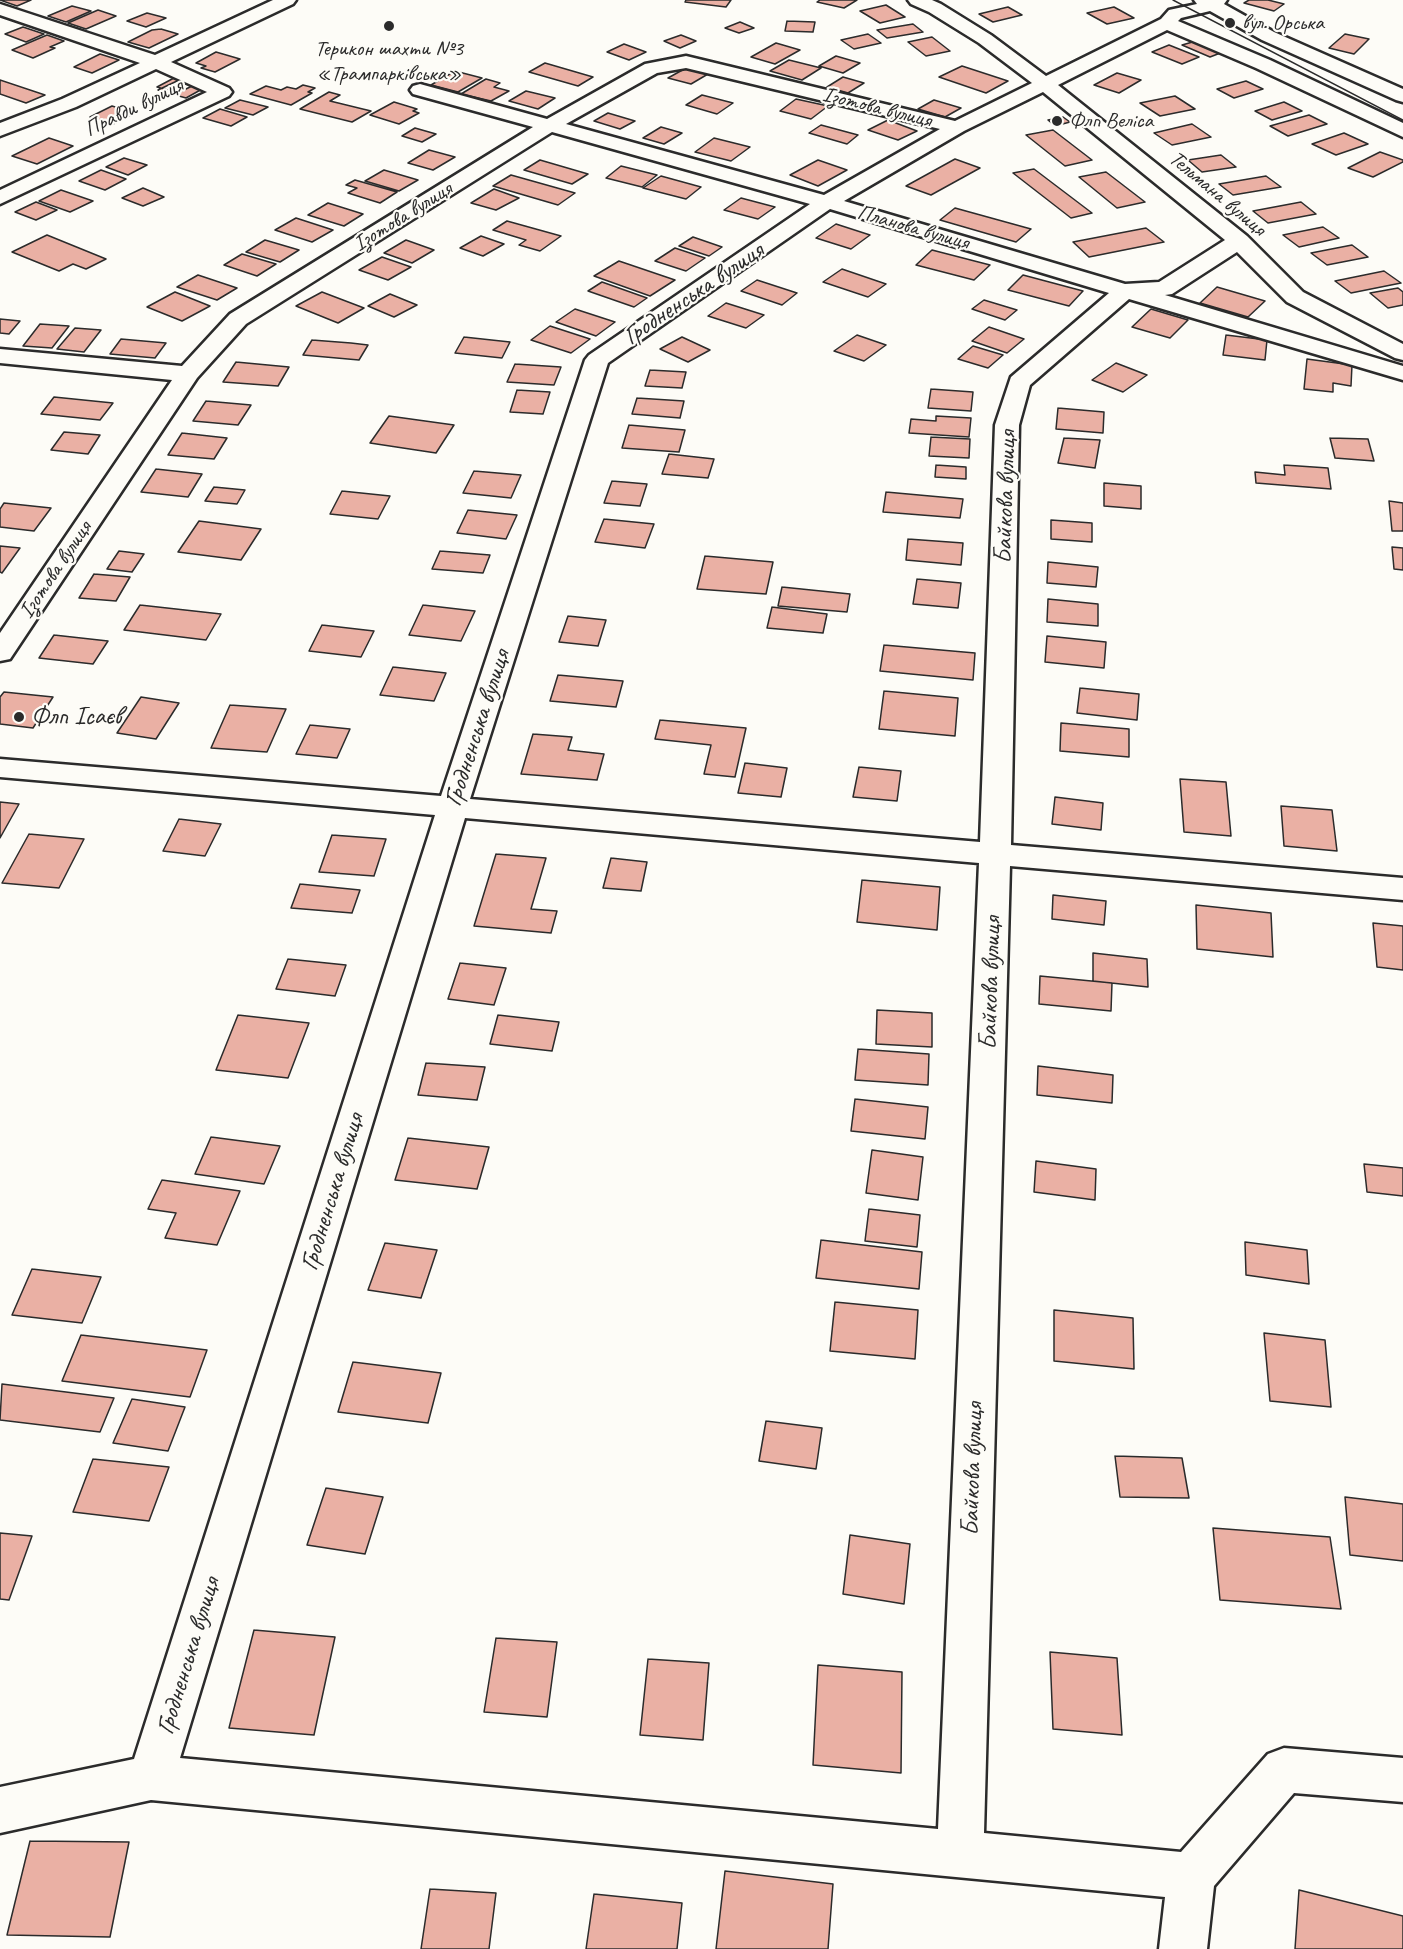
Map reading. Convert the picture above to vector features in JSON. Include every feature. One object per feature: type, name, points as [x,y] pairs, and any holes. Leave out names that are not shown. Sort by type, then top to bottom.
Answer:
[{"type":"street","name":"Правди вулиця","points":[[0,130],[69,103],[287,0]]},
{"type":"street","name":"Тельмана вулиця","points":[[917,0],[935,8],[985,39],[1044,83],[1239,241],[1295,297],[1403,353]]},
{"type":"street","points":[[1211,2],[1268,36],[1403,96]]},
{"type":"street","name":"Гродненська вулиця","points":[[152,1778],[453,806],[597,360],[827,202],[957,127],[1044,83],[1166,14],[1211,2]]},
{"type":"street","points":[[0,9],[156,62]]},
{"type":"street","points":[[1166,14],[1403,131]]},
{"type":"street","name":"Правди вулиця","points":[[0,198],[222,92],[156,62]]},
{"type":"street","name":"Ізотова вулиця","points":[[0,653],[189,374],[238,319],[550,125],[652,68],[686,62],[957,127]]},
{"type":"street","name":"Планова вулиця","points":[[420,90],[827,202],[1403,373]]},
{"type":"street","points":[[1126,290],[1164,288],[1239,241]]},
{"type":"street","name":"Байкова вулиця","points":[[960,1853],[995,855],[1007,425],[1019,382],[1126,290]]},
{"type":"street","points":[[0,356],[189,374]]},
{"type":"street","points":[[0,768],[1403,889]]},
{"type":"street","points":[[1183,1949],[1191,1876],[1284,1770],[1403,1780]]},
{"type":"street","points":[[0,1810],[152,1778],[1191,1876]]},
{"type":"building","points":[[0,0],[31,0],[17,6]]},
{"type":"building","points":[[686,0],[731,0],[726,7],[685,2]]},
{"type":"building","points":[[820,0],[857,0],[844,8],[817,2]]},
{"type":"building","points":[[1249,0],[1268,0],[1284,4],[1274,11],[1244,3]]},
{"type":"building","points":[[886,5],[905,17],[880,23],[860,11]]},
{"type":"building","points":[[72,6],[91,11],[66,22],[48,16]]},
{"type":"building","points":[[1008,7],[1022,15],[993,22],[979,14]]},
{"type":"building","points":[[1114,7],[1134,18],[1107,24],[1087,13]]},
{"type":"building","points":[[98,10],[116,16],[86,29],[68,23]]},
{"type":"building","points":[[147,13],[166,18],[146,27],[127,21]]},
{"type":"building","points":[[787,21],[815,22],[813,32],[785,31]]},
{"type":"building","points":[[740,22],[754,28],[739,33],[725,28]]},
{"type":"building","points":[[913,24],[923,32],[887,38],[877,30]]},
{"type":"building","points":[[23,27],[44,34],[26,42],[5,34]]},
{"type":"building","points":[[161,29],[178,34],[149,48],[128,42],[152,30]]},
{"type":"building","points":[[868,34],[881,43],[854,49],[841,40]]},
{"type":"building","points":[[1345,34],[1369,39],[1354,54],[1329,48]]},
{"type":"building","points":[[47,35],[64,41],[50,47],[55,48],[33,58],[12,50]]},
{"type":"building","points":[[681,35],[696,41],[680,48],[664,41]]},
{"type":"building","points":[[932,37],[950,51],[926,56],[908,42]]},
{"type":"building","points":[[1196,41],[1223,52],[1210,57],[1182,45]]},
{"type":"building","points":[[776,43],[800,50],[775,64],[751,57]]},
{"type":"building","points":[[624,44],[646,52],[629,60],[607,52]]},
{"type":"building","points":[[1169,45],[1199,57],[1182,64],[1152,52]]},
{"type":"building","points":[[216,52],[240,59],[215,72],[201,68],[206,66],[196,63]]},
{"type":"building","points":[[100,54],[119,60],[92,73],[74,67]]},
{"type":"building","points":[[836,56],[860,63],[843,73],[819,66]]},
{"type":"building","points":[[789,60],[821,68],[802,80],[770,71]]},
{"type":"building","points":[[545,63],[593,77],[578,86],[529,72]]},
{"type":"building","points":[[962,66],[1008,81],[986,93],[939,77]]},
{"type":"building","points":[[686,68],[708,74],[691,84],[668,78]]},
{"type":"building","points":[[455,71],[482,78],[458,92],[431,85]]},
{"type":"building","points":[[1117,73],[1141,80],[1119,93],[1094,85]]},
{"type":"building","points":[[843,77],[864,83],[848,93],[827,87]]},
{"type":"building","points":[[174,78],[196,84],[178,93],[157,87]]},
{"type":"building","points":[[486,79],[500,83],[494,87],[509,91],[491,101],[461,94]]},
{"type":"building","points":[[0,80],[45,95],[26,103],[0,94]]},
{"type":"building","points":[[177,81],[204,88],[186,98],[158,90]]},
{"type":"building","points":[[1246,81],[1263,89],[1234,98],[1217,89]]},
{"type":"building","points":[[303,85],[315,88],[308,92],[312,93],[291,105],[250,94],[266,86],[281,90],[287,87],[296,89]]},
{"type":"building","points":[[526,91],[555,98],[538,109],[509,101]]},
{"type":"building","points":[[329,92],[340,95],[330,101],[371,111],[352,122],[300,109]]},
{"type":"building","points":[[702,95],[733,103],[717,114],[686,105]]},
{"type":"building","points":[[1175,96],[1195,109],[1160,116],[1140,103]]},
{"type":"building","points":[[796,99],[828,106],[811,119],[780,111]]},
{"type":"building","points":[[240,100],[268,107],[253,115],[225,108]]},
{"type":"building","points":[[934,100],[961,108],[945,117],[918,109]]},
{"type":"building","points":[[394,102],[417,109],[413,111],[419,113],[399,124],[370,115]]},
{"type":"building","points":[[1284,102],[1302,111],[1272,120],[1255,111]]},
{"type":"building","points":[[112,106],[135,113],[113,124],[90,117]]},
{"type":"building","points":[[220,109],[247,117],[231,126],[203,118]]},
{"type":"building","points":[[608,113],[635,121],[620,129],[594,121]]},
{"type":"building","points":[[1309,115],[1327,124],[1288,136],[1270,126]]},
{"type":"building","points":[[1063,117],[1070,122],[1055,126],[1048,120]]},
{"type":"building","points":[[888,120],[917,131],[898,140],[868,130]]},
{"type":"building","points":[[1192,124],[1211,137],[1172,145],[1154,133]]},
{"type":"building","points":[[821,125],[858,135],[847,144],[809,133]]},
{"type":"building","points":[[661,127],[682,133],[664,144],[643,138]]},
{"type":"building","points":[[415,128],[436,134],[422,142],[402,136]]},
{"type":"building","points":[[1053,130],[1092,160],[1065,166],[1026,135]]},
{"type":"building","points":[[1344,133],[1368,144],[1336,155],[1312,144]]},
{"type":"building","points":[[49,138],[73,146],[37,164],[12,156]]},
{"type":"building","points":[[714,138],[750,147],[731,161],[695,152]]},
{"type":"building","points":[[429,150],[455,157],[433,170],[408,163]]},
{"type":"building","points":[[1380,152],[1403,160],[1403,162],[1373,177],[1348,168]]},
{"type":"building","points":[[1221,155],[1236,167],[1202,172],[1188,160]]},
{"type":"building","points":[[124,158],[147,165],[128,175],[106,167]]},
{"type":"building","points":[[955,159],[980,168],[931,195],[906,186]]},
{"type":"building","points":[[540,160],[588,174],[572,184],[524,170]]},
{"type":"building","points":[[818,160],[847,170],[818,186],[790,175]]},
{"type":"building","points":[[621,166],[657,175],[642,187],[606,178]]},
{"type":"building","points":[[1034,169],[1092,213],[1071,218],[1013,173]]},
{"type":"building","points":[[101,170],[126,179],[105,190],[79,181]]},
{"type":"building","points":[[384,170],[418,180],[399,191],[365,181]]},
{"type":"building","points":[[1106,172],[1145,202],[1117,208],[1079,177]]},
{"type":"building","points":[[511,175],[575,193],[558,205],[493,186]]},
{"type":"building","points":[[661,176],[701,187],[686,199],[643,188]]},
{"type":"building","points":[[1266,176],[1281,187],[1233,195],[1219,184]]},
{"type":"building","points":[[355,180],[397,192],[380,203],[348,193],[357,188],[346,185]]},
{"type":"building","points":[[143,188],[164,197],[143,206],[122,198]]},
{"type":"building","points":[[494,189],[519,198],[496,210],[471,203]]},
{"type":"building","points":[[61,190],[93,201],[70,212],[39,201]]},
{"type":"building","points":[[741,198],[775,207],[758,219],[724,210]]},
{"type":"building","points":[[36,202],[57,210],[36,220],[15,212]]},
{"type":"building","points":[[1301,202],[1316,214],[1268,223],[1253,211]]},
{"type":"building","points":[[328,203],[363,214],[344,226],[308,215]]},
{"type":"building","points":[[955,208],[1031,229],[1016,242],[940,220]]},
{"type":"building","points":[[296,218],[333,230],[312,242],[275,230]]},
{"type":"building","points":[[507,221],[561,236],[540,251],[519,245],[526,240],[493,230]]},
{"type":"building","points":[[836,224],[870,235],[851,249],[816,238]]},
{"type":"building","points":[[1323,227],[1339,238],[1299,247],[1283,235]]},
{"type":"building","points":[[1146,228],[1164,242],[1089,257],[1073,242]]},
{"type":"building","points":[[47,235],[106,259],[86,269],[73,264],[59,271],[12,252]]},
{"type":"building","points":[[481,236],[504,244],[483,256],[460,248]]},
{"type":"building","points":[[693,237],[722,247],[709,256],[679,246]]},
{"type":"building","points":[[265,240],[299,250],[280,262],[246,252]]},
{"type":"building","points":[[406,240],[434,250],[412,263],[384,253]]},
{"type":"building","points":[[1352,245],[1368,257],[1327,265],[1311,253]]},
{"type":"building","points":[[675,248],[705,258],[686,271],[655,261]]},
{"type":"building","points":[[932,250],[990,265],[974,280],[916,265]]},
{"type":"building","points":[[242,254],[276,264],[257,276],[224,265]]},
{"type":"building","points":[[382,257],[411,267],[388,280],[359,270]]},
{"type":"building","points":[[619,261],[675,280],[650,296],[594,276]]},
{"type":"building","points":[[842,269],[886,284],[868,297],[823,282]]},
{"type":"building","points":[[1384,271],[1401,283],[1351,293],[1335,281]]},
{"type":"building","points":[[198,275],[237,288],[217,300],[177,287]]},
{"type":"building","points":[[1023,275],[1083,291],[1069,306],[1008,290]]},
{"type":"building","points":[[757,280],[797,293],[782,305],[741,291]]},
{"type":"building","points":[[602,282],[647,298],[634,307],[588,291]]},
{"type":"building","points":[[1217,287],[1265,301],[1248,317],[1200,303]]},
{"type":"building","points":[[1398,288],[1403,292],[1403,305],[1388,308],[1370,293]]},
{"type":"building","points":[[175,292],[210,306],[182,321],[147,307]]},
{"type":"building","points":[[322,292],[364,308],[338,323],[296,306]]},
{"type":"building","points":[[390,294],[417,305],[394,317],[368,306]]},
{"type":"building","points":[[984,300],[1017,310],[1005,320],[972,309]]},
{"type":"building","points":[[726,303],[764,315],[746,328],[708,316]]},
{"type":"building","points":[[575,309],[615,322],[596,336],[556,322]]},
{"type":"building","points":[[1151,309],[1188,320],[1170,338],[1132,327]]},
{"type":"building","points":[[0,319],[20,321],[9,334],[0,333]]},
{"type":"building","points":[[40,324],[69,326],[52,348],[23,346]]},
{"type":"building","points":[[550,326],[590,339],[571,353],[531,340]]},
{"type":"building","points":[[989,327],[1024,339],[1007,353],[972,341]]},
{"type":"building","points":[[75,328],[101,330],[84,352],[57,349]]},
{"type":"building","points":[[857,335],[886,345],[864,361],[834,351]]},
{"type":"building","points":[[1226,335],[1267,340],[1265,360],[1223,355]]},
{"type":"building","points":[[464,337],[510,342],[502,358],[455,353]]},
{"type":"building","points":[[682,337],[710,350],[688,362],[660,349]]},
{"type":"building","points":[[121,339],[166,343],[155,358],[110,354]]},
{"type":"building","points":[[312,340],[368,345],[359,360],[303,355]]},
{"type":"building","points":[[973,346],[1003,355],[988,368],[958,359]]},
{"type":"building","points":[[1307,359],[1352,365],[1351,386],[1333,383],[1333,392],[1304,389]]},
{"type":"building","points":[[236,362],[289,367],[278,386],[223,382]]},
{"type":"building","points":[[1116,363],[1147,375],[1123,392],[1092,380]]},
{"type":"building","points":[[515,364],[561,367],[554,385],[507,382]]},
{"type":"building","points":[[650,370],[686,372],[682,388],[645,386]]},
{"type":"building","points":[[931,389],[973,392],[971,411],[928,408]]},
{"type":"building","points":[[517,390],[550,392],[543,414],[510,412]]},
{"type":"building","points":[[54,397],[113,403],[100,420],[41,414]]},
{"type":"building","points":[[637,398],[684,401],[680,418],[632,414]]},
{"type":"building","points":[[206,401],[251,405],[238,425],[193,421]]},
{"type":"building","points":[[1058,408],[1104,412],[1103,433],[1056,429]]},
{"type":"building","points":[[389,416],[454,425],[436,453],[370,443]]},
{"type":"building","points":[[936,416],[971,418],[969,437],[909,433],[911,419],[936,421]]},
{"type":"building","points":[[629,425],[685,430],[679,452],[622,448]]},
{"type":"building","points":[[64,432],[100,435],[88,454],[51,450]]},
{"type":"building","points":[[182,433],[227,438],[214,459],[168,455]]},
{"type":"building","points":[[931,437],[970,439],[969,458],[929,456]]},
{"type":"building","points":[[1064,438],[1100,440],[1095,468],[1058,463]]},
{"type":"building","points":[[1330,438],[1368,439],[1374,461],[1335,458]]},
{"type":"building","points":[[669,454],[714,459],[708,478],[662,474]]},
{"type":"building","points":[[936,465],[966,467],[966,479],[935,477]]},
{"type":"building","points":[[1284,465],[1328,468],[1331,489],[1256,483],[1255,472],[1285,475]]},
{"type":"building","points":[[156,469],[202,474],[188,497],[141,492]]},
{"type":"building","points":[[474,471],[521,475],[511,498],[463,493]]},
{"type":"building","points":[[612,481],[647,484],[640,506],[604,503]]},
{"type":"building","points":[[1104,483],[1141,486],[1141,509],[1104,506]]},
{"type":"building","points":[[214,487],[245,490],[237,504],[205,501]]},
{"type":"building","points":[[342,491],[390,496],[378,519],[330,514]]},
{"type":"building","points":[[886,492],[963,499],[960,518],[883,512]]},
{"type":"building","points":[[1389,501],[1403,503],[1403,531],[1392,531]]},
{"type":"building","points":[[4,503],[51,508],[34,531],[0,527],[0,509]]},
{"type":"building","points":[[468,510],[517,515],[506,539],[457,533]]},
{"type":"building","points":[[604,519],[654,524],[645,548],[595,542]]},
{"type":"building","points":[[1051,520],[1092,523],[1092,542],[1051,539]]},
{"type":"building","points":[[199,521],[261,529],[241,560],[178,552]]},
{"type":"building","points":[[908,539],[963,543],[961,565],[906,560]]},
{"type":"building","points":[[0,546],[20,548],[2,573],[0,572]]},
{"type":"building","points":[[1392,547],[1403,548],[1403,570],[1394,569]]},
{"type":"building","points":[[119,551],[144,554],[132,572],[107,569]]},
{"type":"building","points":[[440,551],[490,555],[483,573],[432,569]]},
{"type":"building","points":[[705,556],[773,562],[766,594],[697,589]]},
{"type":"building","points":[[1048,562],[1098,567],[1096,587],[1047,583]]},
{"type":"building","points":[[94,574],[130,577],[116,601],[79,598]]},
{"type":"building","points":[[917,579],[961,583],[958,608],[913,604]]},
{"type":"building","points":[[782,587],[850,594],[847,612],[778,606]]},
{"type":"building","points":[[1048,599],[1098,604],[1098,626],[1047,622]]},
{"type":"building","points":[[140,605],[221,614],[206,640],[124,630]]},
{"type":"building","points":[[423,605],[475,611],[461,641],[409,635]]},
{"type":"building","points":[[772,607],[827,614],[823,633],[767,628]]},
{"type":"building","points":[[568,616],[606,620],[598,646],[559,642]]},
{"type":"building","points":[[322,625],[374,631],[361,657],[309,651]]},
{"type":"building","points":[[54,635],[108,641],[93,664],[39,658]]},
{"type":"building","points":[[1047,636],[1106,642],[1104,668],[1045,662]]},
{"type":"building","points":[[884,645],[975,653],[973,680],[880,671]]},
{"type":"building","points":[[393,667],[446,673],[434,701],[380,695]]},
{"type":"building","points":[[558,675],[623,681],[616,707],[550,701]]},
{"type":"building","points":[[1080,688],[1139,694],[1137,720],[1077,713]]},
{"type":"building","points":[[884,691],[958,698],[955,736],[879,729]]},
{"type":"building","points":[[4,692],[53,697],[33,728],[0,724],[0,697]]},
{"type":"building","points":[[141,697],[179,703],[156,739],[117,733]]},
{"type":"building","points":[[230,705],[286,709],[267,752],[211,748]]},
{"type":"building","points":[[660,720],[746,728],[735,777],[704,774],[711,745],[655,739]]},
{"type":"building","points":[[1061,723],[1129,729],[1129,757],[1060,751]]},
{"type":"building","points":[[310,725],[350,729],[337,758],[296,754]]},
{"type":"building","points":[[533,734],[572,737],[568,750],[604,754],[597,780],[521,774]]},
{"type":"building","points":[[745,763],[787,768],[781,797],[738,793]]},
{"type":"building","points":[[859,767],[901,771],[897,801],[853,797]]},
{"type":"building","points":[[1180,779],[1226,782],[1231,836],[1184,832]]},
{"type":"building","points":[[1055,797],[1103,803],[1101,830],[1052,824]]},
{"type":"building","points":[[0,802],[19,804],[0,838]]},
{"type":"building","points":[[1281,806],[1332,810],[1337,851],[1284,846]]},
{"type":"building","points":[[179,819],[221,824],[205,856],[163,851]]},
{"type":"building","points":[[29,834],[84,839],[59,888],[2,883]]},
{"type":"building","points":[[332,835],[386,839],[374,876],[319,872]]},
{"type":"building","points":[[496,854],[546,858],[531,909],[557,911],[551,933],[474,926]]},
{"type":"building","points":[[611,858],[647,862],[641,891],[603,888]]},
{"type":"building","points":[[862,880],[940,887],[937,930],[857,922]]},
{"type":"building","points":[[300,884],[360,890],[352,913],[291,908]]},
{"type":"building","points":[[1053,895],[1106,901],[1104,925],[1052,919]]},
{"type":"building","points":[[1196,905],[1271,913],[1273,957],[1197,949]]},
{"type":"building","points":[[1373,923],[1403,926],[1403,970],[1377,967]]},
{"type":"building","points":[[1093,953],[1147,959],[1148,987],[1093,981]]},
{"type":"building","points":[[288,959],[346,965],[335,996],[276,989]]},
{"type":"building","points":[[460,963],[506,968],[494,1005],[448,999]]},
{"type":"building","points":[[1040,976],[1112,983],[1111,1011],[1039,1004]]},
{"type":"building","points":[[877,1010],[932,1013],[932,1047],[876,1044]]},
{"type":"building","points":[[238,1015],[309,1023],[288,1078],[216,1070]]},
{"type":"building","points":[[498,1015],[559,1022],[552,1051],[490,1044]]},
{"type":"building","points":[[858,1049],[929,1054],[928,1085],[855,1080]]},
{"type":"building","points":[[426,1063],[485,1067],[477,1100],[418,1095]]},
{"type":"building","points":[[1038,1066],[1113,1075],[1112,1103],[1037,1095]]},
{"type":"building","points":[[855,1099],[928,1107],[925,1139],[851,1131]]},
{"type":"building","points":[[211,1137],[280,1146],[264,1184],[195,1174]]},
{"type":"building","points":[[408,1138],[489,1147],[477,1189],[395,1180]]},
{"type":"building","points":[[872,1150],[923,1157],[918,1200],[866,1193]]},
{"type":"building","points":[[1036,1161],[1096,1169],[1095,1200],[1034,1192]]},
{"type":"building","points":[[1364,1164],[1403,1168],[1403,1196],[1367,1192]]},
{"type":"building","points":[[162,1180],[240,1191],[217,1245],[165,1238],[176,1213],[148,1209]]},
{"type":"building","points":[[869,1209],[920,1215],[917,1247],[865,1241]]},
{"type":"building","points":[[821,1240],[922,1252],[919,1289],[816,1278]]},
{"type":"building","points":[[1245,1242],[1307,1250],[1309,1284],[1246,1275]]},
{"type":"building","points":[[385,1243],[437,1250],[421,1298],[368,1290]]},
{"type":"building","points":[[32,1269],[101,1277],[82,1323],[12,1315]]},
{"type":"building","points":[[835,1302],[918,1310],[915,1359],[830,1351]]},
{"type":"building","points":[[1054,1310],[1133,1318],[1134,1369],[1054,1361]]},
{"type":"building","points":[[1264,1333],[1325,1340],[1331,1407],[1270,1401]]},
{"type":"building","points":[[81,1335],[207,1350],[190,1397],[62,1381]]},
{"type":"building","points":[[353,1362],[441,1373],[428,1423],[338,1412]]},
{"type":"building","points":[[2,1384],[114,1398],[100,1432],[0,1420]]},
{"type":"building","points":[[132,1399],[185,1407],[168,1451],[113,1443]]},
{"type":"building","points":[[766,1421],[822,1428],[816,1469],[759,1461]]},
{"type":"building","points":[[1115,1456],[1182,1458],[1189,1498],[1120,1497]]},
{"type":"building","points":[[93,1459],[169,1467],[149,1521],[73,1512]]},
{"type":"building","points":[[326,1488],[383,1497],[365,1554],[307,1545]]},
{"type":"building","points":[[1345,1497],[1403,1504],[1403,1561],[1350,1555]]},
{"type":"building","points":[[1213,1528],[1330,1537],[1341,1609],[1220,1600]]},
{"type":"building","points":[[0,1533],[32,1536],[9,1600],[0,1599]]},
{"type":"building","points":[[850,1535],[910,1544],[904,1604],[843,1594]]},
{"type":"building","points":[[254,1630],[335,1637],[314,1735],[229,1728]]},
{"type":"building","points":[[496,1638],[557,1642],[547,1717],[484,1712]]},
{"type":"building","points":[[1050,1652],[1117,1658],[1122,1735],[1053,1729]]},
{"type":"building","points":[[648,1659],[709,1663],[703,1740],[640,1735]]},
{"type":"building","points":[[818,1665],[902,1672],[901,1773],[813,1765]]},
{"type":"building","points":[[30,1841],[129,1842],[110,1937],[7,1935]]},
{"type":"building","points":[[725,1871],[833,1884],[828,1949],[716,1949]]},
{"type":"building","points":[[430,1889],[496,1893],[489,1949],[421,1949]]},
{"type":"building","points":[[1299,1890],[1403,1916],[1403,1949],[1295,1949]]},
{"type":"building","points":[[594,1894],[682,1903],[677,1949],[586,1949]]},
{"type":"tram line","points":[[1173,0],[1403,120]]},
{"type":"place","name":"вул. Орська","points":[[1230,23]]},
{"type":"place","name":"Терикон шахти №3 «Трампарківська»","points":[[389,26]]},
{"type":"place","name":"Флп Веліса","points":[[1057,121]]},
{"type":"place","name":"Флп Ісаєв","points":[[19,717]]}]
